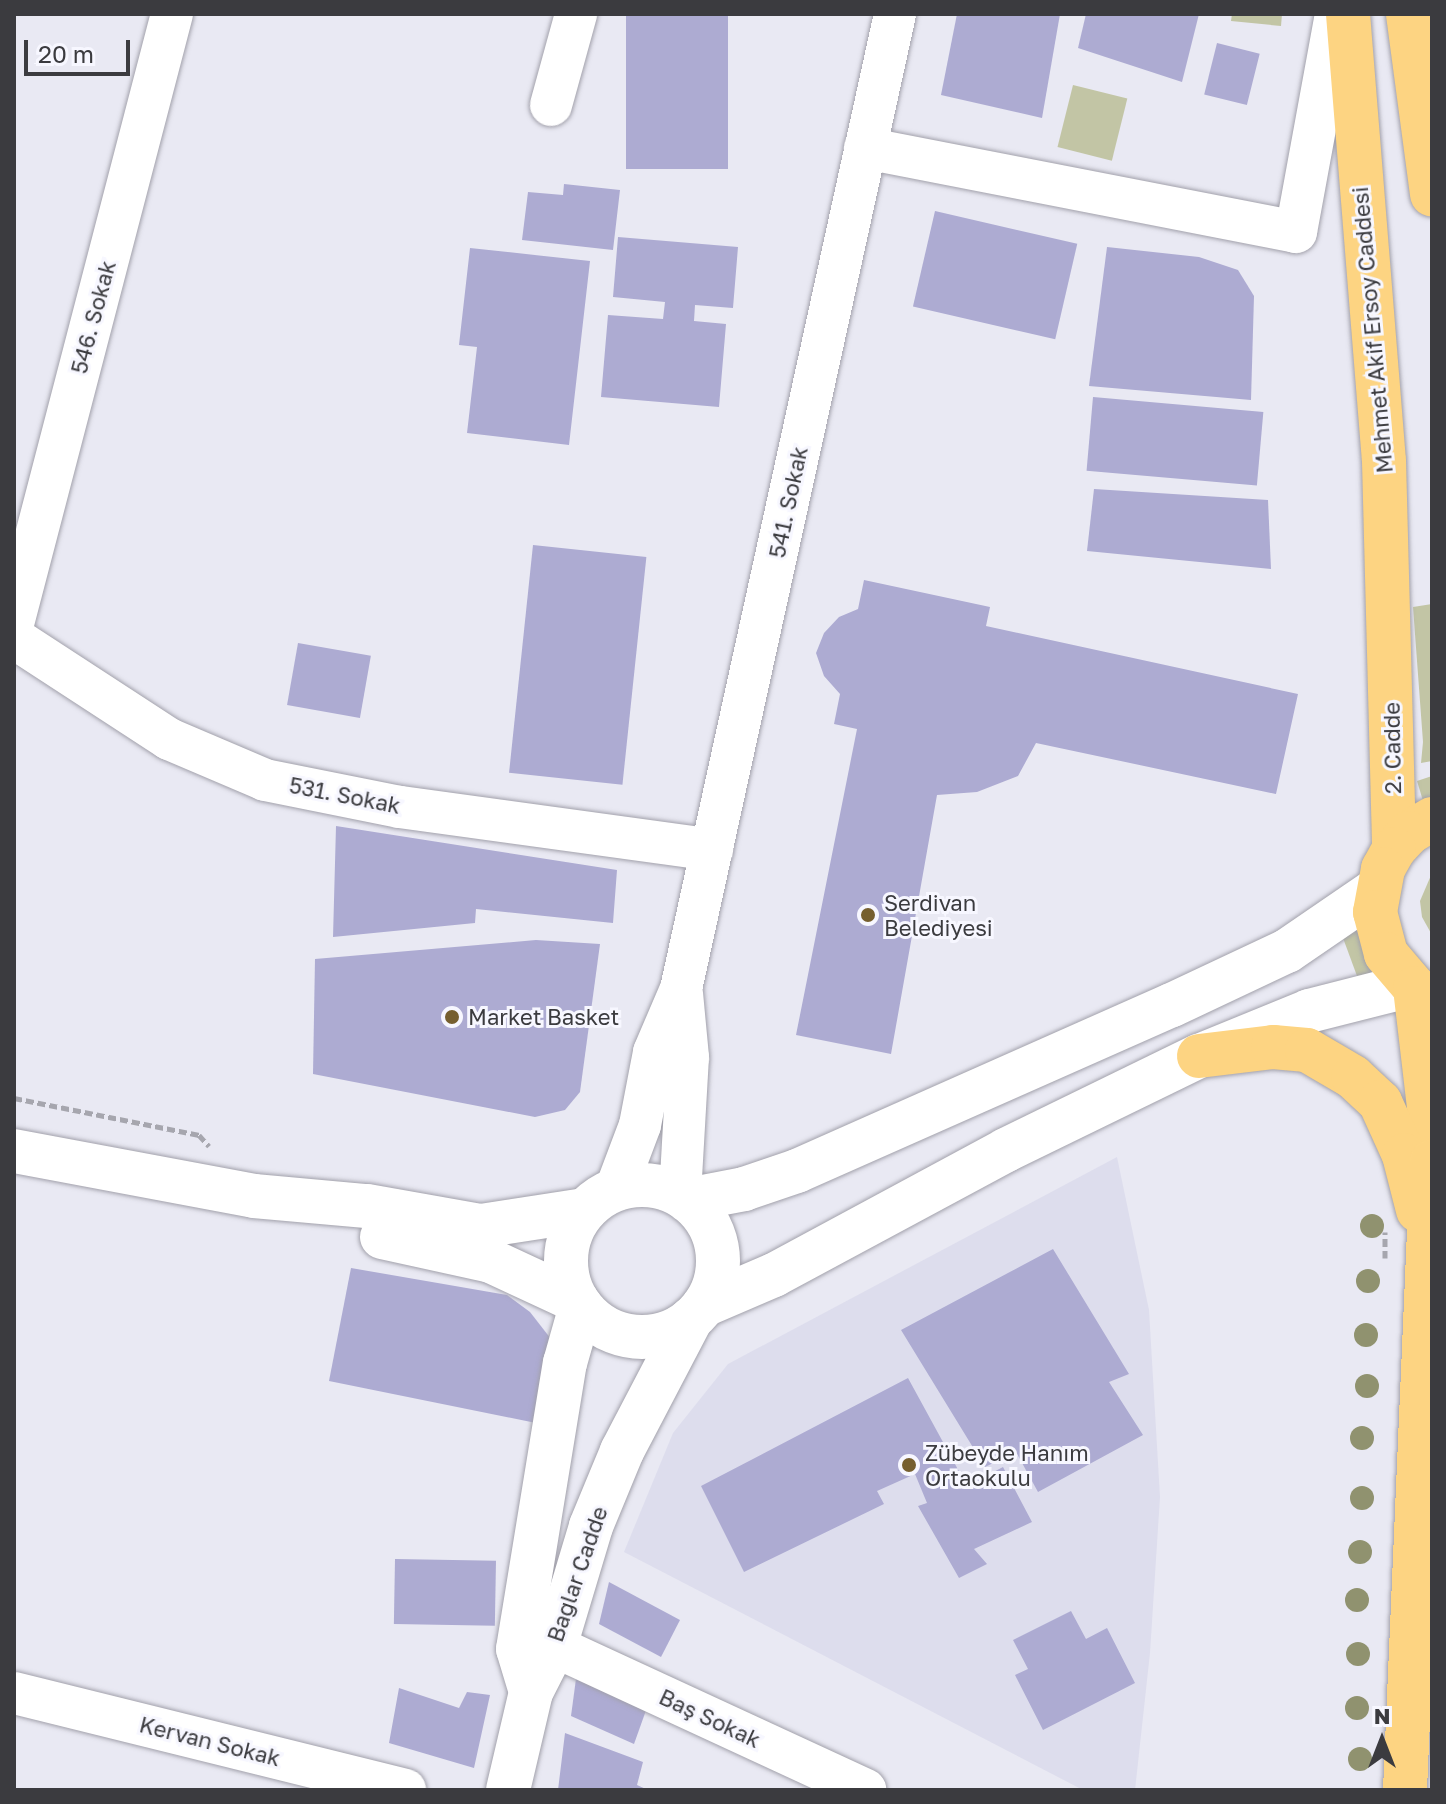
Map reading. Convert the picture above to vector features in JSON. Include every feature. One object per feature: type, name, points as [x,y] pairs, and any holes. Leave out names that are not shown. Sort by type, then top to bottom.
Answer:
[{"type":"main road","name":"Mehmet Akif Ersoy Caddesi","points":[[1348,14],[1384,461],[1390,646]]},
{"type":"main road","points":[[1408,14],[1432,194]]},
{"type":"main road","name":"2. Cadde","points":[[1390,646],[1394,849]]},
{"type":"main road","points":[[1432,819],[1409,833],[1394,849],[1376,890],[1378,934],[1386,954],[1419,990],[1432,1133]]},
{"type":"main road","points":[[14,1151],[254,1196],[367,1206],[481,1226],[600,1200],[638,1184],[683,1198],[744,1189],[797,1171],[1287,951],[1376,890]]},
{"type":"main road","points":[[254,1196],[351,1231],[491,1261],[540,1281],[579,1303],[604,1326],[640,1336],[676,1329],[698,1312],[774,1275],[1006,1150],[1199,1056],[1309,1011],[1419,990]]},
{"type":"main road","points":[[1199,1056],[1273,1047],[1307,1050],[1353,1077],[1380,1102],[1404,1155],[1428,1245]]},
{"type":"main road","points":[[1405,1790],[1432,1162]]},
{"type":"main road","points":[[683,1198],[710,1225],[717,1246],[714,1287],[698,1312]]},
{"type":"main road","points":[[579,1303],[568,1278],[566,1254],[572,1231],[600,1200]]},
{"type":"main road","name":"Bağlar Cadde","points":[[531,1692],[518,1649],[565,1363],[579,1303]]},
{"type":"main road","name":"Bağlar Cadde","points":[[531,1692],[554,1646],[591,1526],[622,1451],[698,1312]]},
{"type":"main road","points":[[508,1790],[531,1692]]},
{"type":"street","name":"546. Sokak","points":[[14,620],[172,14]]},
{"type":"street","points":[[551,105],[576,14]]},
{"type":"street","name":"541. Sokak","points":[[681,989],[895,14]]},
{"type":"street","points":[[865,148],[1296,232],[1336,14]]},
{"type":"street","name":"531. Sokak","points":[[14,638],[169,739],[265,780],[400,807],[712,850]]},
{"type":"street","points":[[681,989],[688,1057],[683,1198]]},
{"type":"street","points":[[600,1200],[640,1125],[654,1052],[681,989]]},
{"type":"street","name":"Baş Sokak","points":[[554,1646],[865,1790]]},
{"type":"street","name":"Kervan Sokak","points":[[14,1693],[405,1790]]},
{"type":"path","points":[[14,1098],[199,1135]]},
{"type":"shaded area","name":"Zübeyde Hanım Ortaokulu","points":[[1117,1157],[1149,1310],[1160,1497],[1150,1653],[1135,1790],[1083,1790],[624,1552],[673,1433],[728,1364]]},
{"type":"green space","points":[[1232,14],[1282,14],[1281,26],[1231,21]]},
{"type":"green space","points":[[1073,85],[1127,99],[1112,161],[1058,147]]},
{"type":"green space","points":[[1432,604],[1432,761],[1421,763],[1423,742],[1413,607]]},
{"type":"green space","points":[[1432,776],[1432,802],[1424,804],[1417,781]]},
{"type":"green space","points":[[1432,873],[1432,935],[1422,917],[1420,901]]},
{"type":"green space","points":[[1356,925],[1376,973],[1357,976],[1343,938]]},
{"type":"building","points":[[626,14],[728,14],[728,169],[626,169]]},
{"type":"building","points":[[957,14],[1060,14],[1042,118],[941,95]]},
{"type":"building","points":[[1086,14],[1199,14],[1182,82],[1078,48]]},
{"type":"building","points":[[1217,43],[1260,54],[1247,105],[1204,94]]},
{"type":"building","points":[[564,184],[620,190],[613,250],[522,240],[528,192],[563,195]]},
{"type":"building","points":[[935,211],[1077,244],[1055,339],[913,306]]},
{"type":"building","points":[[618,237],[738,247],[733,308],[695,305],[694,321],[726,324],[719,407],[601,397],[608,315],[663,319],[665,302],[613,297]]},
{"type":"building","points":[[1107,247],[1199,257],[1238,270],[1254,296],[1251,400],[1089,386]]},
{"type":"building","points":[[470,248],[590,261],[569,445],[467,433],[477,347],[459,345]]},
{"type":"building","points":[[1093,397],[1263,412],[1257,486],[1087,471]]},
{"type":"building","points":[[1094,489],[1268,500],[1271,569],[1087,551]]},
{"type":"building","points":[[533,545],[646,557],[622,785],[509,773]]},
{"type":"building","name":"Serdivan Belediyesi","points":[[864,580],[990,607],[986,626],[1298,694],[1276,794],[1036,743],[1018,776],[977,792],[937,795],[891,1054],[796,1035],[857,729],[834,724],[840,694],[824,676],[816,653],[824,633],[839,617],[858,609]]},
{"type":"building","points":[[298,643],[371,656],[360,718],[287,705]]},
{"type":"building","points":[[336,826],[617,870],[613,923],[476,909],[475,923],[333,937]]},
{"type":"building","name":"Market Basket","points":[[536,940],[600,944],[580,1092],[565,1110],[535,1117],[313,1074],[315,959]]},
{"type":"building","points":[[1053,1249],[1129,1374],[1109,1382],[1143,1435],[1038,1492],[1016,1452],[985,1467],[901,1330]]},
{"type":"building","points":[[351,1268],[507,1295],[530,1312],[551,1339],[536,1423],[329,1381]]},
{"type":"building","points":[[908,1378],[967,1486],[1003,1467],[1032,1522],[974,1549],[987,1564],[959,1578],[918,1506],[927,1503],[915,1474],[877,1491],[884,1504],[744,1572],[701,1486]]},
{"type":"building","points":[[395,1559],[496,1561],[495,1626],[394,1624]]},
{"type":"building","points":[[609,1582],[680,1620],[661,1657],[599,1624]]},
{"type":"building","points":[[1071,1611],[1086,1639],[1107,1628],[1135,1683],[1043,1730],[1015,1675],[1028,1669],[1013,1640]]},
{"type":"building","points":[[578,1664],[649,1702],[634,1744],[571,1716]]},
{"type":"building","points":[[399,1688],[459,1708],[467,1692],[490,1695],[474,1768],[389,1743]]},
{"type":"building","points":[[565,1733],[643,1762],[637,1785],[648,1790],[558,1790]]},
{"type":"place","name":"Serdivan Belediyesi","points":[[868,915]]},
{"type":"place","name":"Market Basket","points":[[452,1017]]},
{"type":"place","name":"Zübeyde Hanım Ortaokulu","points":[[909,1465]]}]
